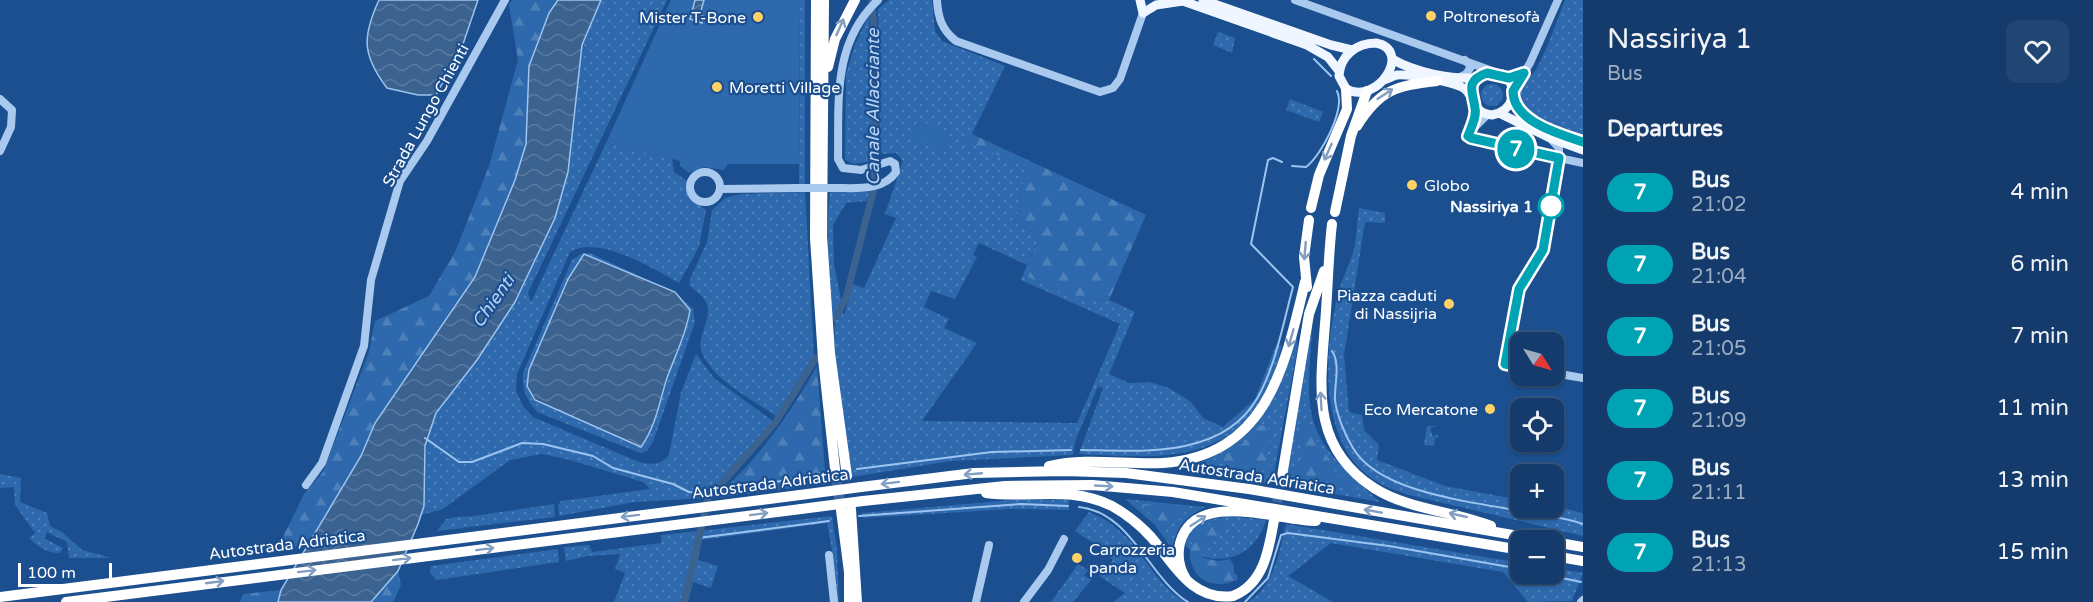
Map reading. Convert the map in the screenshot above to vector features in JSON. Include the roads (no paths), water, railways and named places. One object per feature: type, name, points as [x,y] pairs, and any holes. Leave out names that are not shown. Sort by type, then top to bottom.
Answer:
[{"type":"highway","points":[[811,0],[811,25],[816,43]]},
{"type":"highway","points":[[816,0],[813,188],[823,319],[842,477]]},
{"type":"highway","points":[[823,319],[821,208],[824,0]]},
{"type":"highway","points":[[821,208],[826,187],[830,57],[843,21],[855,0]]},
{"type":"highway","points":[[1351,136],[1366,111],[1382,94],[1402,86],[1437,81]]},
{"type":"highway","points":[[1309,314],[1304,257],[1310,214],[1318,175],[1347,109],[1346,89]]},
{"type":"highway","points":[[1335,212],[1351,136],[1367,91]]},
{"type":"highway","points":[[1332,224],[1327,265],[1320,386],[1321,412],[1340,455],[1374,488],[1393,497],[1467,517],[1510,534]]},
{"type":"highway","points":[[1281,482],[1309,314],[1327,265]]},
{"type":"highway","points":[[1027,471],[1073,461],[1174,462],[1201,454],[1228,441],[1253,420],[1274,391],[1305,282]]},
{"type":"highway","name":"Autostrada Adriatica","points":[[0,597],[974,473],[1090,471],[1170,478],[1510,535]]},
{"type":"highway","name":"Autostrada Adriatica","points":[[66,602],[962,489],[1051,485],[1123,487],[1173,492],[1510,548]]},
{"type":"highway","points":[[962,489],[994,494],[1065,493],[1100,501],[1122,513],[1142,528],[1175,572],[1193,589],[1206,596],[1220,598],[1246,589],[1264,563],[1274,520]]},
{"type":"highway","points":[[849,602],[846,509],[857,570],[857,602]]},
{"type":"highway","points":[[1193,589],[1180,566],[1179,546],[1186,530],[1206,516],[1233,510],[1304,521],[1350,521]]},
{"type":"highway","points":[[1564,544],[1583,547]]},
{"type":"highway","points":[[1564,558],[1581,561]]},
{"type":"main road","points":[[1140,0],[1143,14],[1156,5],[1182,0],[1307,45],[1328,57],[1339,71]]},
{"type":"main road","points":[[1203,0],[1352,50]]},
{"type":"main road","points":[[1384,80],[1392,59],[1389,50],[1380,44],[1364,44],[1352,50],[1339,71],[1340,81],[1346,89],[1355,92],[1367,91],[1396,75],[1462,87],[1473,103],[1488,114],[1499,113],[1508,107],[1513,94]]},
{"type":"main road","points":[[1392,59],[1407,67],[1458,78],[1477,78],[1487,73],[1501,75],[1518,107],[1532,120],[1583,142]]},
{"type":"main road","points":[[1473,103],[1471,87],[1477,78]]},
{"type":"main road","points":[[1499,113],[1550,138],[1583,150]]},
{"type":"street","name":"Strada Lungo Chienti","points":[[306,485],[322,463],[364,346],[371,280],[400,181],[427,141],[504,0]]},
{"type":"street","points":[[720,189],[870,187],[891,178],[896,168],[890,161],[847,170],[838,159],[840,71],[847,43],[866,11],[877,0]]},
{"type":"street","points":[[937,0],[938,17],[943,28],[956,41],[1100,92],[1113,88],[1120,80],[1143,14]]},
{"type":"street","points":[[1295,0],[1464,59],[1501,75],[1514,77],[1524,73]]},
{"type":"street","points":[[1513,94],[1558,0]]},
{"type":"street","points":[[1458,78],[1466,74],[1471,67],[1464,59]]},
{"type":"street","points":[[0,99],[12,110],[12,117],[0,151]]},
{"type":"street","points":[[1473,103],[1468,136],[1479,141],[1583,163]]},
{"type":"street","points":[[1470,132],[1488,114]]},
{"type":"street","points":[[1511,332],[1519,289],[1543,250],[1559,158],[1558,146],[1550,138]]},
{"type":"street","points":[[706,172],[717,178],[720,189],[713,200],[704,202],[695,199],[690,185],[693,177],[706,172]]},
{"type":"street","points":[[1510,337],[1505,364],[1510,365]]},
{"type":"street","points":[[1564,375],[1583,378]]},
{"type":"street","points":[[1024,602],[1048,570],[1064,539]]},
{"type":"street","points":[[976,602],[989,545]]},
{"type":"street","points":[[829,555],[834,602]]},
{"type":"water","points":[[379,0],[478,0],[462,47],[436,95],[418,95],[387,88],[373,66],[367,46],[367,35]]},
{"type":"water","name":"Chienti","points":[[558,0],[601,0],[582,45],[568,172],[555,218],[515,302],[477,360],[436,413],[425,446],[424,506],[398,571],[371,602],[278,602],[281,590],[361,456],[375,423],[475,277],[515,180],[526,144],[529,66],[549,13]]},
{"type":"water","points":[[695,0],[704,0],[700,14],[703,16],[702,23],[690,19]]},
{"type":"water","points":[[584,254],[675,292],[690,310],[686,329],[666,381],[653,424],[641,447],[535,400],[527,386],[529,370],[568,279]]},
{"type":"waterway","name":"Canale Allacciante","points":[[837,316],[846,298],[874,188],[877,76],[872,0]]},
{"type":"waterway","points":[[1314,59],[1331,76]]},
{"type":"waterway","points":[[1292,166],[1306,167],[1325,143],[1338,109],[1337,91]]},
{"type":"waterway","points":[[1081,450],[1154,450],[1202,441],[1224,432],[1243,417],[1258,397],[1274,357],[1293,287],[1251,244],[1268,160],[1273,158],[1282,162]]},
{"type":"waterway","points":[[1332,351],[1336,362],[1335,400],[1339,419],[1353,448],[1370,467],[1394,481],[1424,492],[1583,524]]},
{"type":"waterway","name":"Canale Allacciante","points":[[684,602],[708,499],[775,423],[816,358]]},
{"type":"waterway","points":[[425,438],[459,462],[472,462],[522,443],[543,444],[593,456],[613,468],[673,484],[689,492],[711,494],[823,473]]},
{"type":"waterway","points":[[857,469],[992,452],[1071,450]]},
{"type":"waterway","points":[[859,516],[1021,504],[1068,506]]},
{"type":"waterway","points":[[1079,507],[1097,512],[1126,533],[1162,578],[1188,602]]},
{"type":"waterway","points":[[698,538],[829,521]]},
{"type":"waterway","points":[[1245,602],[1268,578],[1281,535],[1288,533],[1389,546],[1510,567]]},
{"type":"waterway","points":[[1564,578],[1581,582]]},
{"type":"tunnel","points":[[836,478],[841,510]]},
{"type":"tunnel","points":[[1274,517],[1281,482]]},
{"type":"place","name":"Poltronesofà","points":[[1431,16]]},
{"type":"place","name":"Mister T-Bone","points":[[758,17]]},
{"type":"place","name":"Moretti Village","points":[[717,87]]},
{"type":"place","name":"Globo","points":[[1412,185]]},
{"type":"place","name":"Nassiriya 1","points":[[1551,206]]},
{"type":"place","name":"Piazza caduti di Nassijria","points":[[1449,304]]},
{"type":"place","name":"Eco Mercatone","points":[[1490,409]]},
{"type":"place","name":"Carrozzeria panda","points":[[1077,558]]}]
